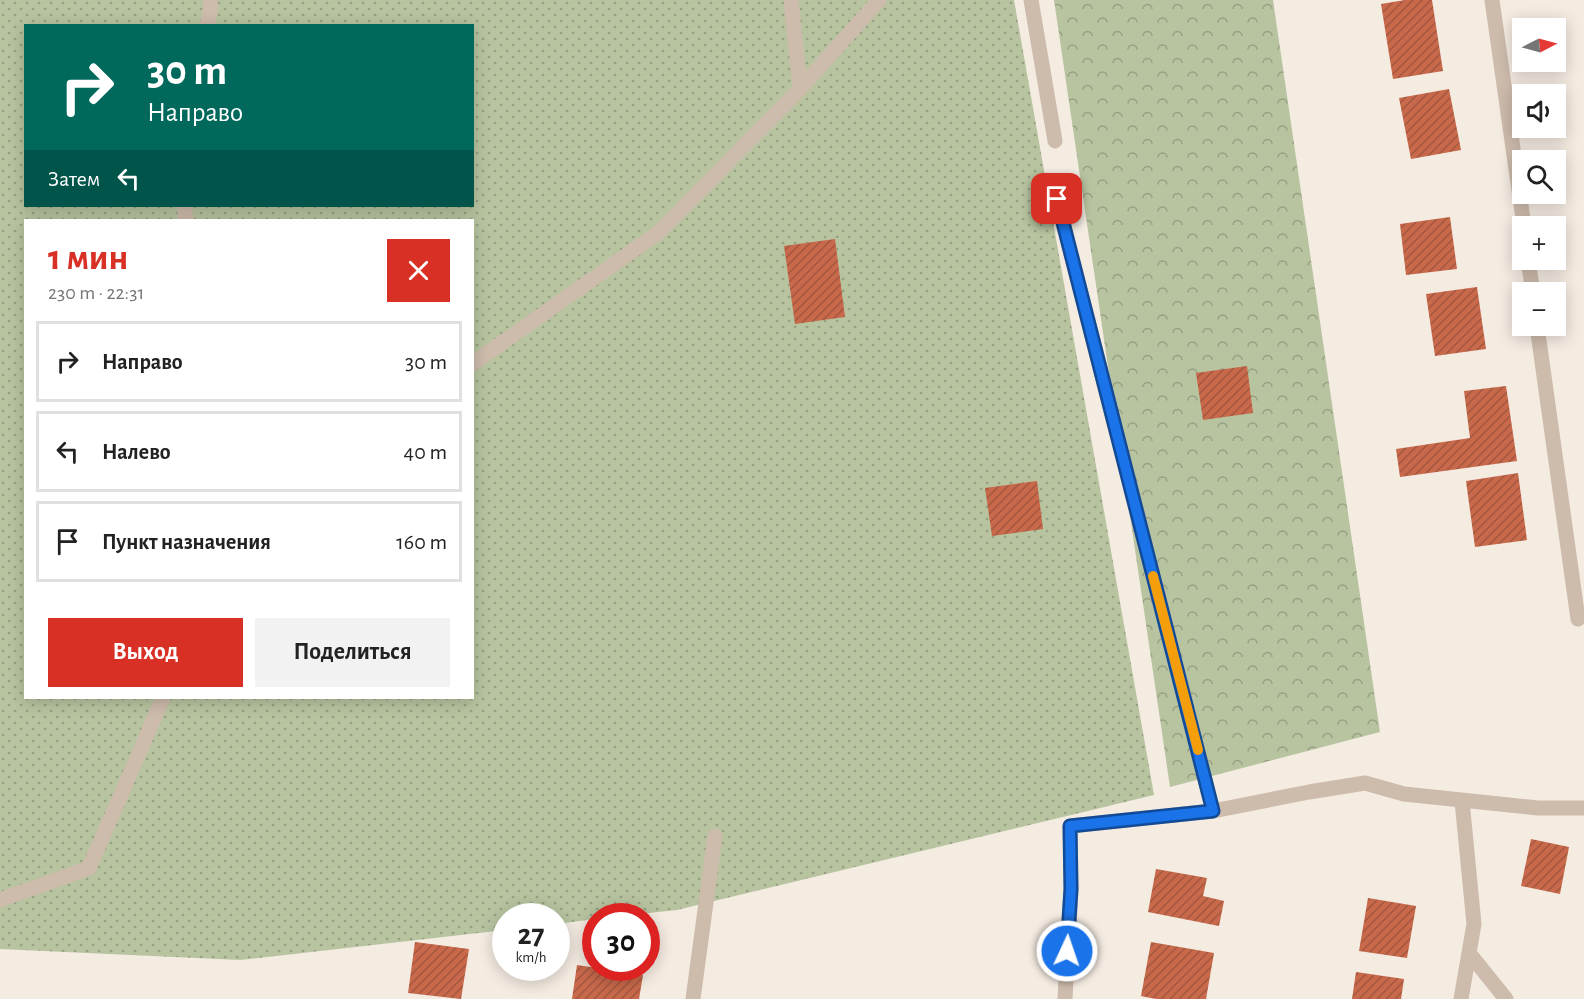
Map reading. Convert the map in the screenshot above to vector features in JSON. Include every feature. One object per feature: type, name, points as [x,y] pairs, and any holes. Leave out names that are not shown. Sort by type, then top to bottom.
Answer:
[{"type":"street","points":[[207,24],[211,8],[210,0]]},
{"type":"street","points":[[791,0],[800,89]]},
{"type":"street","points":[[474,363],[658,234],[800,89],[879,0]]},
{"type":"street","points":[[1031,0],[1055,141]]},
{"type":"street","points":[[1492,0],[1523,216]]},
{"type":"street","points":[[1057,199],[1213,811]]},
{"type":"street","points":[[1538,336],[1578,619]]},
{"type":"street","points":[[0,900],[89,868],[163,699]]},
{"type":"street","points":[[1065,999],[1071,889],[1070,826],[1213,811],[1365,783],[1404,794],[1462,801],[1538,808],[1584,808]]},
{"type":"street","points":[[1461,999],[1474,924],[1462,801]]},
{"type":"street","points":[[693,999],[715,836]]},
{"type":"street","points":[[1469,952],[1506,999]]},
{"type":"green space","points":[[0,0],[1014,0],[1154,795],[677,910],[660,912],[660,903],[582,903],[582,921],[570,922],[570,903],[492,903],[492,931],[240,960],[0,949]]},
{"type":"green space","points":[[1054,0],[1273,0],[1380,732],[1170,787]]},
{"type":"building","points":[[1405,0],[1432,0],[1443,71],[1393,79],[1381,4]]},
{"type":"building","points":[[1449,89],[1461,150],[1411,159],[1399,98]]},
{"type":"building","points":[[1450,217],[1457,269],[1406,275],[1400,224]]},
{"type":"building","points":[[835,239],[845,317],[795,324],[784,246]]},
{"type":"building","points":[[1477,287],[1486,349],[1435,356],[1426,294]]},
{"type":"building","points":[[1247,366],[1253,413],[1203,420],[1196,373]]},
{"type":"building","points":[[1506,386],[1517,461],[1400,477],[1396,449],[1470,438],[1464,391]]},
{"type":"building","points":[[1518,473],[1527,540],[1475,547],[1466,481]]},
{"type":"building","points":[[1037,481],[1043,529],[992,536],[985,488]]},
{"type":"building","points":[[1531,839],[1569,847],[1560,894],[1521,886]]},
{"type":"building","points":[[1156,869],[1207,878],[1203,896],[1224,901],[1219,926],[1148,912]]},
{"type":"building","points":[[1368,898],[1416,906],[1407,958],[1359,951]]},
{"type":"building","points":[[415,942],[469,949],[461,999],[408,993]]},
{"type":"building","points":[[1151,942],[1214,953],[1206,999],[1156,999],[1141,996]]},
{"type":"building","points":[[577,965],[582,966],[582,981],[642,981],[639,999],[572,999]]},
{"type":"building","points":[[1356,972],[1404,979],[1401,999],[1352,999]]},
{"type":"slow traffic","points":[[1153,576],[1198,750]]},
{"type":"route","points":[[1057,199],[1213,811],[1070,826],[1071,889],[1067,951]]}]
